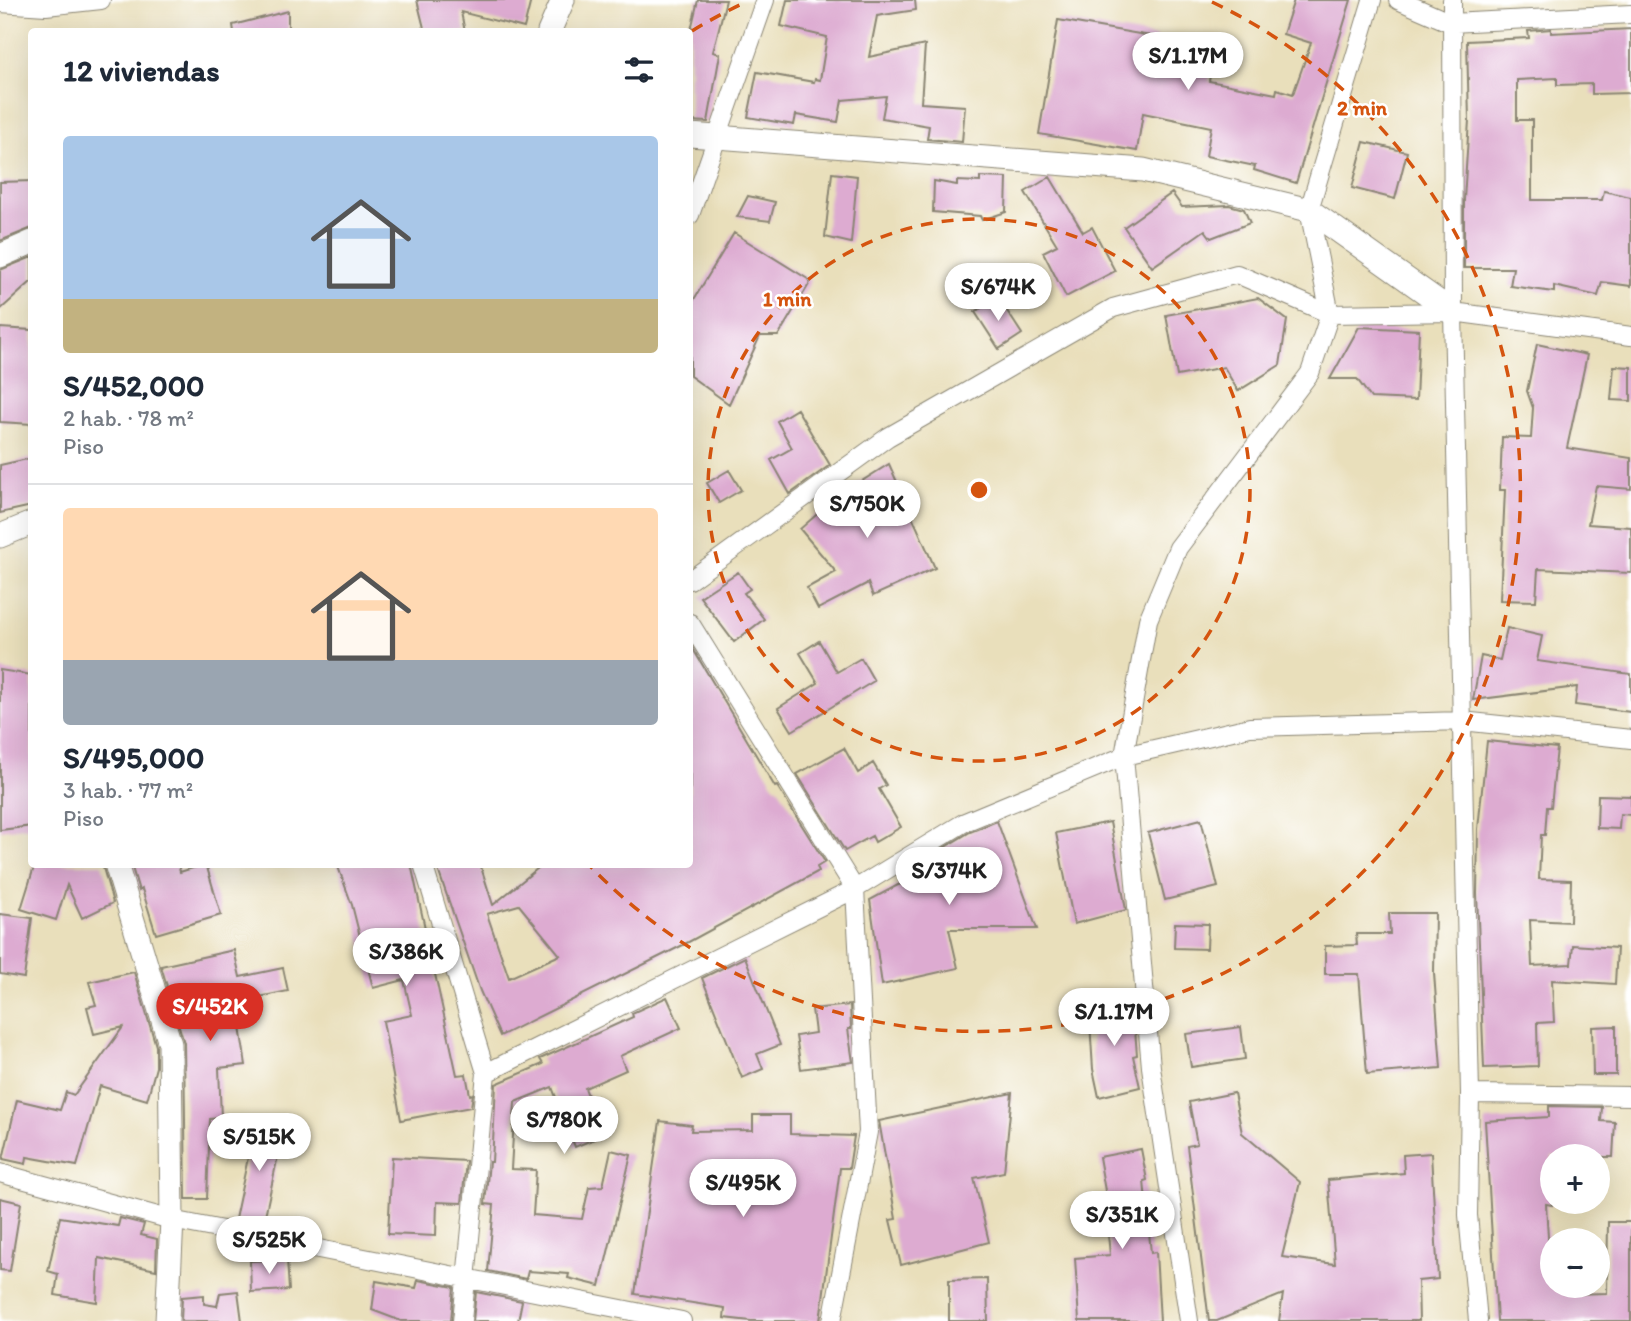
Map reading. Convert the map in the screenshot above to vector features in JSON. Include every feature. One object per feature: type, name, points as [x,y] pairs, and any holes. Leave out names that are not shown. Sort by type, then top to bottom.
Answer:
[{"type":"street","points":[[0,3],[101,0]]},
{"type":"street","points":[[551,28],[563,0]]},
{"type":"street","points":[[693,207],[765,0]]},
{"type":"street","points":[[1189,1321],[1151,1067],[1124,756],[1148,620],[1178,548],[1310,373],[1330,314],[1309,210],[1372,0]]},
{"type":"street","points":[[1398,0],[1451,23],[1631,14]]},
{"type":"street","points":[[1452,0],[1453,312],[1470,1094],[1468,1215],[1478,1321]]},
{"type":"street","points":[[693,135],[1143,170],[1309,210],[1453,312]]},
{"type":"street","points":[[0,256],[28,244]]},
{"type":"street","points":[[693,578],[888,437],[1113,308],[1237,274],[1330,314],[1453,312],[1631,336]]},
{"type":"street","points":[[0,536],[28,525]]},
{"type":"street","points":[[693,628],[855,889],[868,1132],[832,1321]]},
{"type":"street","points":[[486,1073],[855,889],[965,822],[1124,756],[1250,727],[1462,721],[1631,739]]},
{"type":"street","points":[[117,868],[170,1044],[172,1220],[167,1321]]},
{"type":"street","points":[[424,868],[486,1073],[462,1321]]},
{"type":"street","points":[[1470,1094],[1631,1096]]},
{"type":"street","points":[[0,1173],[172,1220],[682,1321]]},
{"type":"building","points":[[417,0],[531,0],[524,28],[461,12],[464,28],[424,28]]},
{"type":"building","points":[[698,0],[726,0],[713,52],[720,54],[708,122],[693,121],[691,28]]},
{"type":"building","points":[[787,0],[915,0],[916,10],[877,16],[869,57],[925,45],[921,103],[965,106],[962,142],[927,139],[929,126],[882,118],[886,96],[842,100],[838,122],[796,115],[794,125],[748,117],[757,72],[814,82],[815,79],[820,80],[827,37],[781,26]]},
{"type":"building","points":[[1294,0],[1351,0],[1296,183],[1254,170],[1255,166],[1206,156],[1211,127],[1143,113],[1137,151],[1039,134],[1058,20],[1157,37],[1154,49],[1213,61],[1209,81],[1276,94],[1277,89],[1293,94],[1311,43],[1283,34]]},
{"type":"building","points":[[288,11],[288,28],[233,28],[233,25]]},
{"type":"building","points":[[1551,29],[1551,33],[1631,29],[1631,93],[1592,94],[1592,84],[1557,85],[1557,78],[1517,80],[1517,120],[1532,120],[1532,200],[1602,200],[1604,191],[1631,197],[1631,286],[1602,282],[1598,296],[1554,286],[1554,292],[1510,286],[1513,268],[1464,268],[1464,200],[1469,120],[1467,41],[1529,38],[1528,31]]},
{"type":"building","points":[[1364,142],[1407,152],[1395,199],[1352,188]]},
{"type":"building","points":[[832,173],[857,176],[851,243],[825,237]]},
{"type":"building","points":[[980,177],[1007,178],[1006,212],[982,220],[980,216],[933,212],[934,181],[957,185],[957,181],[980,182]]},
{"type":"building","points":[[1050,177],[1083,232],[1092,227],[1115,271],[1066,297],[1043,252],[1057,245],[1025,192]]},
{"type":"building","points":[[28,181],[28,230],[0,241],[0,182]]},
{"type":"building","points":[[1172,193],[1182,207],[1229,205],[1244,209],[1250,223],[1211,238],[1205,230],[1152,267],[1124,227]]},
{"type":"building","points":[[748,196],[775,202],[770,221],[737,217]]},
{"type":"building","points":[[734,233],[811,281],[778,336],[760,336],[729,404],[693,378],[693,301]]},
{"type":"building","points":[[28,259],[28,285],[0,310],[0,270]]},
{"type":"building","points":[[998,297],[1022,334],[999,349],[975,312]]},
{"type":"building","points":[[1258,298],[1287,320],[1280,365],[1238,391],[1224,367],[1177,376],[1166,315]]},
{"type":"building","points":[[1359,327],[1419,330],[1416,400],[1371,398],[1357,379],[1330,379]]},
{"type":"building","points":[[0,328],[28,330],[28,424],[0,422]]},
{"type":"building","points":[[1537,344],[1587,355],[1567,448],[1631,458],[1631,489],[1596,486],[1588,524],[1631,527],[1631,573],[1538,569],[1536,601],[1500,600],[1505,490],[1500,490],[1502,437],[1531,438],[1533,408],[1527,391]]},
{"type":"building","points":[[1614,366],[1631,367],[1631,401],[1611,400]]},
{"type":"building","points":[[797,409],[830,465],[790,494],[771,460],[792,448],[777,421]]},
{"type":"building","points":[[28,459],[28,507],[0,513],[0,465]]},
{"type":"building","points":[[889,464],[935,568],[873,596],[868,583],[818,609],[807,588],[836,572],[800,529],[838,496]]},
{"type":"building","points":[[729,470],[741,490],[719,503],[707,483]]},
{"type":"building","points":[[738,572],[750,589],[744,593],[764,619],[734,642],[700,597]]},
{"type":"building","points":[[1507,628],[1542,636],[1537,661],[1631,674],[1631,712],[1575,705],[1577,687],[1473,700],[1481,656],[1500,660]]},
{"type":"building","points":[[819,641],[837,672],[861,658],[874,681],[792,731],[778,708],[818,683],[800,653]]},
{"type":"building","points":[[693,649],[775,787],[777,786],[825,862],[817,867],[819,871],[683,945],[500,1036],[480,991],[437,868],[481,868],[493,905],[538,868],[693,868]],"holes":[[[519,905],[560,955],[509,978],[487,914]]]},
{"type":"building","points":[[0,670],[28,674],[28,826],[0,830]]},
{"type":"building","points":[[1487,741],[1557,748],[1551,807],[1547,807],[1545,835],[1541,835],[1539,879],[1571,880],[1570,922],[1530,920],[1532,966],[1571,964],[1573,945],[1617,948],[1615,984],[1552,980],[1554,1022],[1537,1023],[1538,1066],[1484,1068],[1477,894],[1478,829]]},
{"type":"building","points":[[844,748],[858,773],[873,763],[886,785],[879,789],[901,827],[875,842],[872,836],[845,851],[797,774]]},
{"type":"building","points":[[1598,795],[1631,796],[1631,815],[1620,814],[1619,829],[1597,828]]},
{"type":"building","points":[[1201,819],[1218,887],[1165,900],[1148,833]]},
{"type":"building","points":[[997,821],[1037,929],[949,929],[958,968],[882,985],[870,900],[898,885],[945,873],[937,852],[970,832]]},
{"type":"building","points":[[1110,822],[1126,910],[1074,924],[1056,833]]},
{"type":"building","points":[[34,868],[103,868],[113,903],[82,918],[67,885],[56,920],[21,909]]},
{"type":"building","points":[[132,868],[179,868],[180,872],[207,868],[221,915],[156,934],[142,889],[139,891]]},
{"type":"building","points":[[338,868],[412,868],[457,1075],[466,1074],[470,1095],[473,1094],[471,1107],[401,1120],[383,1021],[412,1015],[404,980],[373,988],[352,905]]},
{"type":"building","points":[[1389,913],[1435,913],[1434,973],[1441,1068],[1367,1074],[1359,974],[1325,974],[1325,946],[1357,945],[1356,934],[1390,934]]},
{"type":"building","points":[[0,914],[32,918],[24,978],[0,974]]},
{"type":"building","points":[[1175,923],[1208,924],[1207,949],[1174,948]]},
{"type":"building","points":[[234,950],[240,977],[283,968],[288,991],[245,1000],[247,1006],[237,1008],[246,1065],[219,1068],[221,1118],[210,1119],[207,1199],[186,1199],[184,1043],[161,966]]},
{"type":"building","points":[[745,957],[780,1045],[757,1054],[763,1069],[742,1078],[702,978]]},
{"type":"building","points":[[134,972],[156,1046],[156,1067],[147,1100],[100,1086],[77,1166],[27,1157],[26,1164],[3,1159],[17,1100],[60,1110],[66,1092],[74,1095],[123,1027],[94,1034],[87,1007],[96,1005],[89,982]]},
{"type":"building","points":[[667,997],[681,1028],[620,1056],[626,1070],[585,1088],[604,1135],[575,1147],[552,1087],[515,1102],[511,1169],[536,1170],[533,1215],[582,1219],[589,1187],[603,1186],[611,1150],[631,1155],[600,1286],[568,1278],[569,1274],[528,1271],[526,1279],[488,1271],[494,1205],[485,1204],[489,1162],[492,1162],[496,1084],[543,1064],[540,1059],[633,1017],[632,1013]]},
{"type":"building","points":[[1133,1004],[1137,1055],[1133,1056],[1140,1087],[1099,1097],[1093,1069],[1089,1007]]},
{"type":"building","points":[[850,1005],[851,1029],[848,1029],[853,1062],[801,1069],[796,1036],[815,1033],[812,1009]]},
{"type":"building","points":[[1616,1026],[1616,1075],[1593,1075],[1592,1027]]},
{"type":"building","points":[[1241,1027],[1245,1059],[1191,1067],[1186,1034]]},
{"type":"building","points":[[1012,1093],[1004,1172],[974,1178],[989,1242],[901,1265],[890,1220],[896,1219],[879,1121]]},
{"type":"building","points":[[1234,1093],[1242,1133],[1300,1182],[1282,1257],[1335,1264],[1328,1180],[1404,1173],[1403,1155],[1431,1153],[1438,1279],[1418,1281],[1419,1321],[1279,1321],[1283,1294],[1217,1321],[1209,1321],[1187,1146],[1197,1144],[1189,1102]]},
{"type":"building","points":[[1549,1106],[1602,1107],[1601,1121],[1615,1122],[1613,1157],[1610,1157],[1610,1144],[1540,1144],[1540,1214],[1547,1214],[1547,1228],[1540,1228],[1540,1298],[1610,1298],[1608,1222],[1631,1222],[1631,1321],[1497,1321],[1485,1121],[1549,1117]]},
{"type":"building","points":[[753,1115],[790,1115],[790,1134],[854,1136],[849,1168],[840,1168],[820,1321],[751,1321],[724,1318],[725,1308],[635,1294],[660,1121],[692,1125],[691,1131],[753,1130]]},
{"type":"building","points":[[256,1120],[284,1126],[280,1143],[270,1145],[270,1150],[279,1151],[263,1225],[235,1219]]},
{"type":"building","points":[[1141,1149],[1147,1180],[1144,1181],[1151,1253],[1156,1252],[1160,1321],[1079,1321],[1075,1258],[1110,1255],[1106,1214],[1109,1213],[1099,1157]]},
{"type":"building","points":[[392,1157],[466,1161],[462,1203],[437,1202],[436,1236],[388,1234]]},
{"type":"building","points":[[0,1198],[21,1203],[10,1271],[0,1270]]},
{"type":"building","points":[[60,1217],[118,1226],[120,1218],[144,1224],[141,1235],[157,1239],[156,1270],[99,1258],[97,1302],[55,1295],[58,1274],[48,1271]]},
{"type":"building","points":[[287,1259],[289,1290],[251,1292],[250,1261]]},
{"type":"building","points":[[987,1279],[988,1321],[949,1321],[949,1280]]},
{"type":"building","points":[[418,1280],[454,1287],[451,1321],[401,1321],[372,1310],[376,1281],[416,1288]]},
{"type":"building","points":[[238,1291],[242,1321],[181,1321],[182,1297],[204,1295],[204,1304],[217,1306],[220,1293]]},
{"type":"building","points":[[476,1292],[522,1301],[518,1321],[473,1321]]}]
